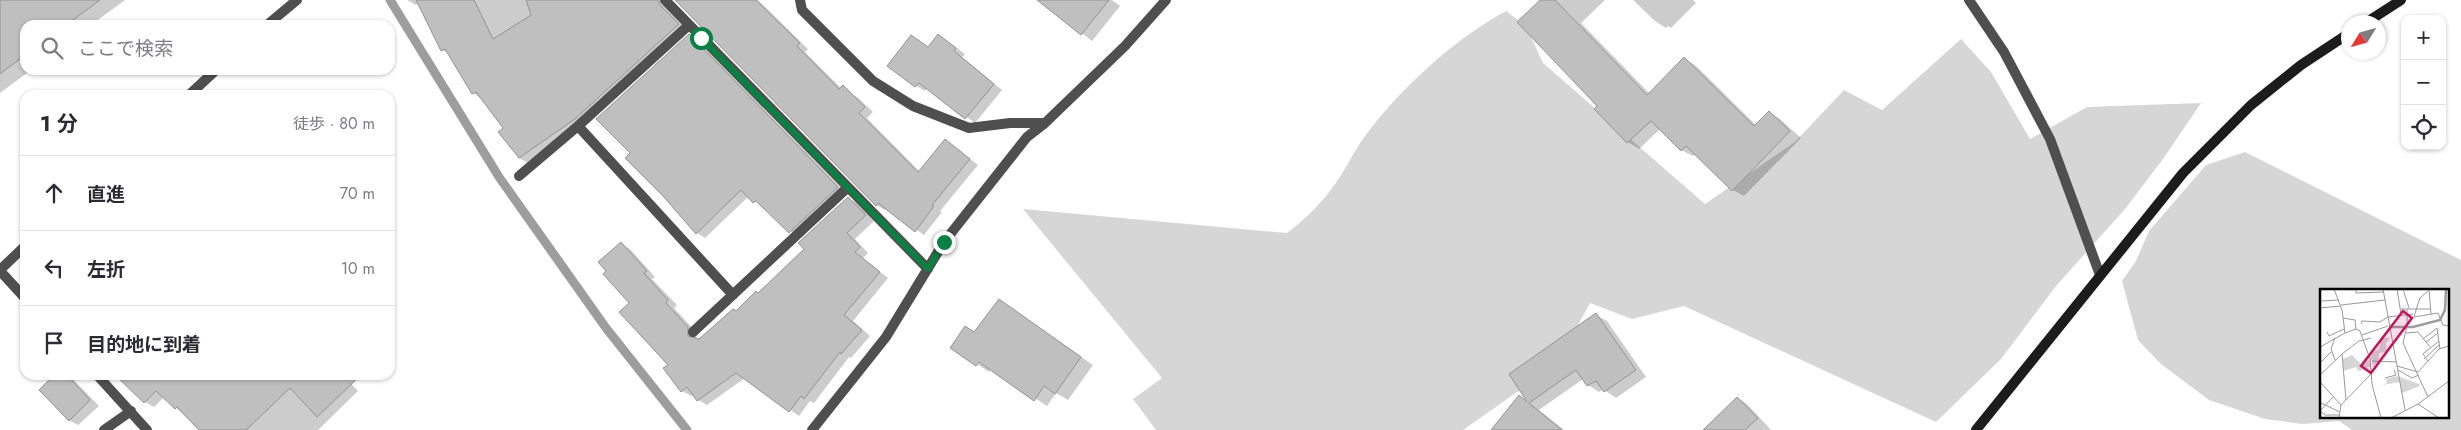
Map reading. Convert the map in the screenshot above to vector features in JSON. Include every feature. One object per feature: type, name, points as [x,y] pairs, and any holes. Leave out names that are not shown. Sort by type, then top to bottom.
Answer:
[{"type":"street","points":[[273,20],[297,0]]},
{"type":"street","points":[[665,0],[928,269]]},
{"type":"street","points":[[800,0],[802,10],[873,81],[913,106],[969,128],[1010,123],[1045,123]]},
{"type":"street","points":[[812,430],[886,337],[944,242],[1027,137],[1045,123],[1125,46],[1166,0]]},
{"type":"street","points":[[1969,0],[2004,52],[2050,139],[2100,275]]},
{"type":"street","points":[[2378,15],[2401,0]]},
{"type":"street","points":[[519,176],[578,126],[689,25]]},
{"type":"street","points":[[1976,430],[2184,173],[2250,105],[2301,65],[2341,39]]},
{"type":"street","points":[[194,90],[211,75]]},
{"type":"street","points":[[578,126],[733,295]]},
{"type":"street","points":[[693,332],[848,188]]},
{"type":"street","points":[[20,251],[0,270],[20,292]]},
{"type":"street","points":[[102,380],[147,430]]},
{"type":"street","points":[[104,430],[131,411]]},
{"type":"shaded area","points":[[1506,11],[1526,26],[1543,63],[1705,204],[1795,142],[1844,90],[1882,110],[1961,39],[1991,72],[2030,139],[2087,107],[2201,103],[2163,159],[2125,209],[2056,286],[2001,359],[1936,422],[1684,306],[1632,319],[1590,303],[1557,364],[1463,430],[1156,430],[1133,399],[1162,378],[1023,209],[1287,233],[1323,200],[1365,136],[1411,83],[1448,50],[1486,22]]},
{"type":"shaded area","points":[[2245,152],[2461,260],[2461,430],[2352,430],[2339,421],[2302,424],[2265,419],[2209,400],[2161,364],[2138,340],[2122,281],[2136,261],[2149,231],[2206,165]]},
{"type":"building","points":[[0,0],[100,0],[73,20],[20,20],[20,59],[0,74]]},
{"type":"building","points":[[416,0],[474,0],[493,39],[531,15],[526,0],[658,0],[660,5],[679,24],[575,119],[519,158],[498,132],[503,128],[476,92],[472,94],[445,49],[441,51]]},
{"type":"building","points":[[675,0],[756,0],[800,43],[797,46],[839,89],[843,85],[865,107],[859,113],[918,172],[945,139],[970,159],[932,205],[934,206],[915,232],[878,203],[876,206]]},
{"type":"building","points":[[1037,0],[1109,0],[1081,35]]},
{"type":"building","points":[[1540,0],[1555,0],[1647,95],[1684,57],[1754,126],[1769,111],[1790,131],[1732,191],[1686,146],[1681,151],[1651,121],[1627,143],[1594,109],[1597,106],[1517,22]]},
{"type":"building","points":[[689,34],[838,187],[789,233],[756,201],[753,203],[741,190],[696,234],[663,196],[625,158],[630,153],[596,119]]},
{"type":"building","points":[[938,34],[956,48],[954,51],[994,84],[965,119],[919,83],[915,87],[887,66],[911,35],[928,47]]},
{"type":"building","points":[[848,197],[866,215],[847,233],[860,247],[855,252],[880,272],[844,315],[862,330],[841,354],[840,352],[804,399],[801,396],[789,412],[736,373],[697,401],[687,387],[681,392],[663,368],[668,365],[619,312],[629,303],[603,274],[606,271],[598,262],[621,242],[647,271],[644,273],[668,300],[666,303],[688,327],[688,336],[699,339],[733,309],[736,311],[756,291],[758,293],[804,249],[798,243]]},
{"type":"building","points":[[999,299],[1081,357],[1055,394],[1044,386],[1034,401],[979,362],[976,366],[950,348],[965,326],[974,332]]},
{"type":"building","points":[[1596,313],[1636,370],[1604,392],[1596,381],[1587,386],[1576,370],[1529,403],[1562,430],[1491,430],[1519,395],[1527,402],[1509,374]]},
{"type":"building","points":[[49,380],[72,380],[90,400],[69,421],[39,390]]},
{"type":"building","points":[[120,380],[356,380],[317,417],[290,388],[246,430],[199,430],[177,407],[175,409],[156,391],[144,403]]},
{"type":"building","points":[[1737,397],[1758,418],[1745,430],[1703,430]]},
{"type":"waterway","points":[[390,0],[499,177],[606,328],[687,430]]},
{"type":"route","points":[[701,38],[928,269],[944,242]]}]
